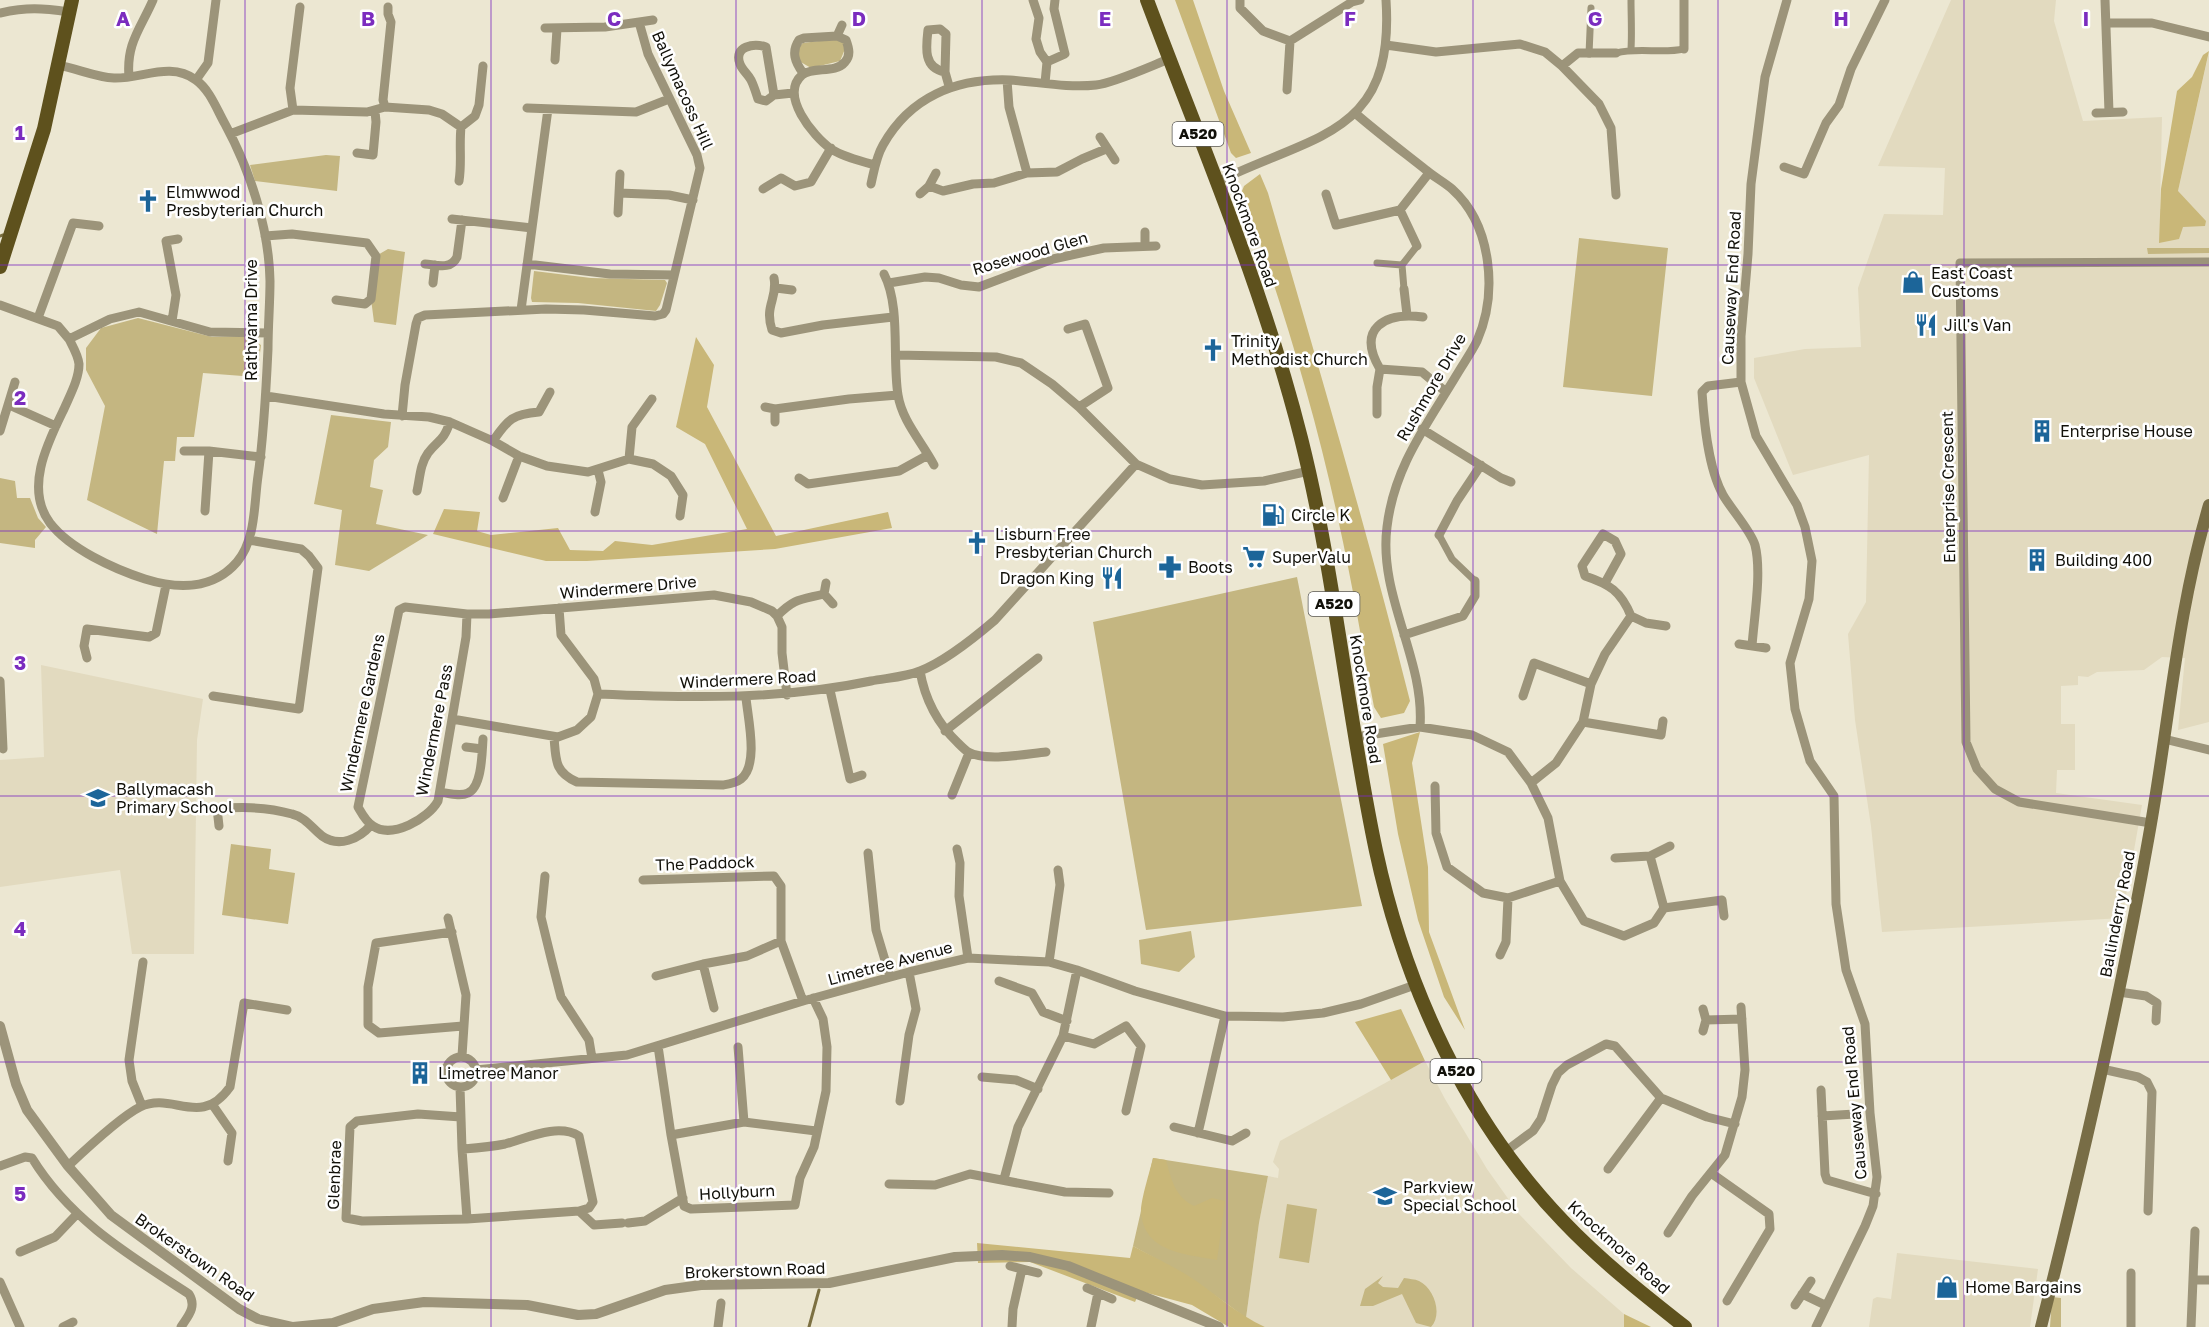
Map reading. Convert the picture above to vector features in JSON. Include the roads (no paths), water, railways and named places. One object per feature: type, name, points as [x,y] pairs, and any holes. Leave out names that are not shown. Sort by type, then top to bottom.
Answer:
[{"type":"main road","name":"Knockmore Road","points":[[1147,0],[1217,182],[1278,354],[1309,471],[1334,602],[1376,852],[1399,938],[1415,984],[1458,1075],[1485,1122],[1506,1152],[1552,1209],[1596,1254],[1686,1327]]},
{"type":"main road","points":[[0,267],[44,129],[70,6]]},
{"type":"main road","name":"Ballinderry Road","points":[[2041,1327],[2119,992],[2151,823],[2182,613],[2191,567],[2209,505]]},
{"type":"street","points":[[8,0],[5,12],[38,7],[70,6]]},
{"type":"street","points":[[129,77],[131,45],[153,0]]},
{"type":"street","points":[[57,65],[106,76],[129,77],[167,71],[178,72],[196,80],[208,63],[216,0]]},
{"type":"street","points":[[1033,0],[1039,18],[1036,39],[1040,52],[1047,62],[1045,83]]},
{"type":"street","points":[[1047,62],[1065,54],[1054,9],[1055,0]]},
{"type":"street","points":[[1240,0],[1240,8],[1263,31],[1290,41]]},
{"type":"street","points":[[1290,41],[1352,2],[1360,0]]},
{"type":"street","points":[[1217,182],[1302,147],[1337,129],[1355,113],[1367,98],[1379,75],[1388,27],[1386,0]]},
{"type":"street","points":[[1631,0],[1630,15],[1633,26],[1631,49]]},
{"type":"street","points":[[1563,66],[1578,53],[1616,52],[1631,49],[1668,53],[1684,50],[1684,0]]},
{"type":"street","name":"Causeway End Road","points":[[1787,0],[1766,76],[1752,174],[1746,289],[1741,336],[1741,382],[1756,436],[1797,505],[1812,561],[1809,599],[1790,663],[1795,710],[1810,761],[1834,796],[1836,904],[1846,970],[1865,1024],[1870,1113],[1877,1177],[1876,1194],[1865,1226],[1816,1327]]},
{"type":"street","points":[[1784,167],[1804,174],[1826,123],[1839,105],[1851,69],[1885,0]]},
{"type":"street","points":[[2105,0],[2109,112]]},
{"type":"street","points":[[293,110],[290,88],[300,7]]},
{"type":"street","points":[[357,153],[373,155],[376,122],[383,100],[391,22],[388,7]]},
{"type":"street","points":[[1589,54],[1591,8]]},
{"type":"street","name":"Ballymacoss Hill","points":[[545,28],[605,27],[653,20]]},
{"type":"street","name":"Ballymacoss Hill","points":[[402,416],[405,385],[418,318],[425,315],[521,310],[584,310],[655,316],[663,314],[666,310],[700,168],[648,54],[639,22]]},
{"type":"street","points":[[2106,23],[2152,23],[2209,37]]},
{"type":"street","points":[[837,36],[842,25]]},
{"type":"street","points":[[555,60],[557,29]]},
{"type":"street","points":[[803,73],[796,64],[794,54],[799,40],[837,36],[846,40],[850,48],[848,60],[840,66],[803,73],[795,83],[794,93],[801,114],[812,130],[831,148],[851,158],[875,165]]},
{"type":"street","points":[[1287,90],[1290,41]]},
{"type":"street","points":[[774,95],[766,47],[756,44],[743,49],[739,57],[740,64],[751,79],[758,99],[766,101],[774,95],[794,93]]},
{"type":"street","points":[[1386,45],[1436,52],[1520,44],[1545,52],[1563,66],[1599,104],[1611,128],[1616,195]]},
{"type":"street","points":[[871,184],[882,146],[894,128],[910,111],[949,86],[979,81],[1007,80],[1071,86],[1099,84],[1169,59]]},
{"type":"street","points":[[459,181],[462,163],[459,147],[461,128],[475,116],[480,105],[483,66]]},
{"type":"street","points":[[945,72],[949,86]]},
{"type":"street","name":"Rathvarna Drive","points":[[69,339],[77,354],[79,365],[73,390],[56,426],[38,475],[41,503],[50,523],[70,541],[98,559],[134,575],[166,585],[196,586],[219,577],[238,561],[249,540],[261,457],[266,396],[270,279],[265,236],[250,181],[230,134],[206,91],[196,80]]},
{"type":"street","points":[[1007,80],[1009,107],[1027,173]]},
{"type":"street","points":[[527,108],[636,112],[669,99]]},
{"type":"street","points":[[230,134],[293,110],[404,108],[442,114],[461,128]]},
{"type":"street","points":[[521,310],[548,109]]},
{"type":"street","points":[[2096,113],[2123,112]]},
{"type":"street","name":"Rushmore Drive","points":[[1355,113],[1452,189],[1469,209],[1485,246],[1489,273],[1487,309],[1477,341],[1422,429],[1395,484],[1386,530],[1390,587],[1422,706],[1420,727]]},
{"type":"street","points":[[1100,138],[1115,160]]},
{"type":"street","points":[[763,189],[781,178],[795,186],[811,182],[831,148]]},
{"type":"street","points":[[929,186],[943,191],[973,184],[994,183],[1027,173],[1057,172],[1082,159],[1107,150]]},
{"type":"street","points":[[920,194],[929,186],[936,173]]},
{"type":"street","points":[[1326,194],[1336,225],[1401,210],[1429,173]]},
{"type":"street","points":[[618,213],[620,174]]},
{"type":"street","points":[[619,193],[669,195],[693,200]]},
{"type":"street","points":[[1401,210],[1417,246],[1402,266],[1407,315]]},
{"type":"street","points":[[433,283],[430,264],[448,266],[458,257],[457,220],[532,228]]},
{"type":"street","points":[[38,318],[73,223],[99,226]]},
{"type":"street","points":[[1145,232],[1145,246]]},
{"type":"street","points":[[265,236],[292,234],[367,243],[376,256],[371,299],[365,304],[336,300]]},
{"type":"street","points":[[172,321],[176,295],[166,241],[178,239]]},
{"type":"street","name":"Rosewood Glen","points":[[934,465],[906,420],[898,395],[892,297],[886,279],[939,278],[961,285],[979,287],[1053,259],[1104,248],[1156,246]]},
{"type":"street","name":"Enterprise Crescent","points":[[2151,823],[2019,802],[1995,789],[1977,769],[1966,742],[1960,263],[2209,262]]},
{"type":"street","points":[[1377,263],[1402,266]]},
{"type":"street","points":[[527,264],[610,274],[674,276]]},
{"type":"street","points":[[792,290],[775,283],[768,308],[772,330],[781,333],[823,325],[893,317]]},
{"type":"street","points":[[0,305],[58,327],[69,339],[110,320],[139,312],[210,332],[268,333]]},
{"type":"street","points":[[1377,414],[1380,369],[1374,358],[1371,342],[1375,329],[1385,320],[1407,315],[1423,317]]},
{"type":"street","points":[[1068,329],[1085,324],[1108,388],[1079,407]]},
{"type":"street","points":[[896,355],[996,357],[1021,363],[1052,384],[1079,407],[1136,464],[1170,479],[1202,485],[1264,481],[1309,471]]},
{"type":"street","points":[[1380,369],[1422,372],[1446,392]]},
{"type":"street","points":[[0,431],[15,382]]},
{"type":"street","points":[[1741,382],[1708,386],[1702,392],[1706,435],[1722,494],[1755,544],[1757,577],[1752,646]]},
{"type":"street","points":[[493,441],[505,423],[519,414],[539,412],[550,392]]},
{"type":"street","points":[[776,422],[770,408],[898,395]]},
{"type":"street","name":"Rathvarna Drive","points":[[266,396],[402,416],[429,417],[450,422],[493,441],[519,456],[547,466],[588,472],[598,470]]},
{"type":"street","points":[[629,459],[632,427],[652,399]]},
{"type":"street","points":[[9,405],[56,426]]},
{"type":"street","points":[[417,491],[423,462],[429,452],[445,437],[450,422]]},
{"type":"street","points":[[1422,429],[1511,482]]},
{"type":"street","points":[[184,451],[209,451],[261,457]]},
{"type":"street","points":[[204,511],[209,451]]},
{"type":"street","points":[[799,478],[807,488],[899,471],[928,455]]},
{"type":"street","points":[[502,498],[519,456]]},
{"type":"street","points":[[595,512],[601,482],[598,470],[629,459],[653,464],[671,476],[683,495],[680,516]]},
{"type":"street","name":"Windermere Road","points":[[598,694],[672,698],[746,698],[830,690],[920,671],[971,641],[995,620],[1136,464]]},
{"type":"street","points":[[1404,635],[1463,616],[1475,597],[1475,581],[1452,559],[1439,535],[1457,501],[1481,465]]},
{"type":"street","points":[[1605,583],[1621,554],[1615,541],[1604,534],[1582,566],[1585,576],[1605,583],[1624,599],[1631,616],[1646,623],[1666,626]]},
{"type":"street","points":[[213,696],[299,709],[318,568],[309,555],[301,549],[249,540]]},
{"type":"street","points":[[824,594],[826,583]]},
{"type":"street","points":[[87,658],[84,646],[87,629],[149,637],[156,633],[166,585]]},
{"type":"street","points":[[824,594],[833,604]]},
{"type":"street","points":[[787,694],[782,653],[782,627],[777,616],[790,603],[800,598],[824,594]]},
{"type":"street","name":"Windermere Drive","points":[[399,610],[405,607],[466,614],[714,595],[751,602],[777,616]]},
{"type":"street","points":[[452,719],[554,737],[577,730],[591,717],[598,694],[594,679],[561,635],[559,608]]},
{"type":"street","name":"Windermere Gardens","points":[[368,822],[358,807],[399,610]]},
{"type":"street","name":"Windermere Pass","points":[[368,822],[383,831],[396,830],[433,811],[438,801],[466,637],[466,614]]},
{"type":"street","points":[[1531,783],[1556,763],[1582,722],[1591,684],[1605,654],[1631,616]]},
{"type":"street","points":[[1739,645],[1766,648]]},
{"type":"street","points":[[945,731],[1038,658]]},
{"type":"street","points":[[1523,696],[1534,663],[1591,684]]},
{"type":"street","points":[[920,671],[923,688],[931,708],[945,731],[969,753],[997,758],[1046,752]]},
{"type":"street","points":[[0,681],[3,749]]},
{"type":"street","points":[[830,690],[850,779],[862,775]]},
{"type":"street","points":[[554,737],[558,767],[565,777],[577,782],[723,785],[739,781],[747,774],[750,766],[752,756],[746,698]]},
{"type":"street","points":[[1582,722],[1661,735],[1664,721]]},
{"type":"street","points":[[1356,737],[1420,727],[1472,735],[1508,752],[1531,783],[1548,818],[1560,881],[1584,921],[1624,936],[1654,923],[1664,908],[1722,900],[1724,916]]},
{"type":"street","points":[[2164,739],[2209,750]]},
{"type":"street","points":[[440,792],[458,795],[469,793],[476,786],[483,744],[466,747]]},
{"type":"street","points":[[952,795],[969,753]]},
{"type":"street","points":[[1435,786],[1436,833],[1447,867],[1483,893],[1508,898],[1560,881]]},
{"type":"street","points":[[219,826],[213,808],[259,807],[296,815],[311,824],[329,840],[343,842],[355,838],[368,822]]},
{"type":"street","points":[[1615,858],[1650,856],[1670,846]]},
{"type":"street","points":[[957,849],[960,862],[959,896],[968,958]]},
{"type":"street","points":[[868,853],[876,930],[890,977]]},
{"type":"street","points":[[1650,856],[1664,908]]},
{"type":"street","points":[[1049,962],[1060,885],[1058,870]]},
{"type":"street","points":[[545,876],[541,917],[561,997],[589,1040],[592,1058]]},
{"type":"street","name":"The Paddock","points":[[643,880],[774,876],[781,886],[781,941],[803,1001]]},
{"type":"street","points":[[1500,954],[1506,942],[1508,898]]},
{"type":"street","points":[[448,918],[466,995],[462,1056]]},
{"type":"street","points":[[452,932],[376,943],[368,987],[368,1025],[379,1033],[463,1026]]},
{"type":"street","points":[[657,976],[747,956],[781,941]]},
{"type":"street","name":"Limetree Avenue","points":[[476,1070],[627,1055],[813,998],[968,958],[1049,962],[1135,992],[1225,1016],[1283,1017],[1323,1013],[1361,1005],[1415,984]]},
{"type":"street","points":[[142,1106],[132,1081],[129,1060],[143,962]]},
{"type":"street","points":[[703,964],[714,1008]]},
{"type":"street","points":[[1004,1179],[1018,1127],[1064,1036],[1077,970]]},
{"type":"street","points":[[900,1101],[909,1035],[916,1009],[909,972]]},
{"type":"street","points":[[999,981],[1032,993],[1043,1012],[1067,1021]]},
{"type":"street","points":[[2119,992],[2152,998],[2157,1003],[2156,1021]]},
{"type":"street","name":"Hollyburn","points":[[658,1046],[670,1135],[684,1206],[691,1209],[795,1205],[800,1178],[814,1147],[826,1091],[827,1047],[823,1019],[813,998]]},
{"type":"street","points":[[68,1166],[127,1115],[142,1106],[162,1104],[203,1107],[222,1098],[230,1087],[244,1003],[287,1010]]},
{"type":"street","points":[[1668,1233],[1692,1196],[1725,1155],[1742,1097],[1745,1070],[1741,1007]]},
{"type":"street","points":[[1703,1009],[1706,1020],[1703,1031]]},
{"type":"street","points":[[1198,1133],[1225,1016]]},
{"type":"street","points":[[1706,1020],[1742,1019]]},
{"type":"street","name":"Brokerstown Road","points":[[0,1026],[16,1084],[27,1110],[68,1166],[111,1215],[213,1290],[258,1319],[293,1327],[333,1323],[373,1309],[424,1302],[527,1305],[578,1315],[596,1314],[665,1290],[701,1285],[829,1283],[955,1257],[1002,1255],[1030,1257],[1068,1266],[1219,1327]]},
{"type":"street","points":[[1064,1036],[1094,1044],[1126,1026],[1141,1046],[1126,1111]]},
{"type":"street","points":[[1506,1152],[1533,1131],[1541,1119],[1558,1073],[1567,1065],[1606,1044],[1615,1046],[1660,1098],[1707,1117],[1735,1124]]},
{"type":"street","points":[[738,1047],[744,1122]]},
{"type":"street","points":[[462,1056],[471,1060],[476,1070],[472,1082],[460,1087],[451,1084],[445,1071],[452,1059],[462,1056]]},
{"type":"street","points":[[2102,1069],[2138,1077],[2147,1082],[2152,1092],[2148,1211]]},
{"type":"street","points":[[982,1077],[1016,1080],[1038,1089]]},
{"type":"street","points":[[460,1087],[467,1219]]},
{"type":"street","points":[[1821,1090],[1827,1180],[1876,1194]]},
{"type":"street","points":[[1608,1170],[1660,1098]]},
{"type":"street","points":[[212,1104],[232,1133],[228,1161]]},
{"type":"street","name":"Glenbrae","points":[[461,1117],[418,1114],[357,1121],[350,1127],[346,1218],[362,1221],[467,1219],[579,1211]]},
{"type":"street","points":[[1822,1116],[1855,1114]]},
{"type":"street","points":[[670,1135],[744,1122],[816,1131]]},
{"type":"street","points":[[1174,1127],[1232,1141],[1246,1133]]},
{"type":"street","points":[[462,1149],[503,1144],[537,1134],[570,1130],[579,1136],[593,1202],[589,1208],[579,1211]]},
{"type":"street","points":[[0,1166],[25,1157],[32,1158],[43,1177],[76,1215],[123,1251],[189,1294],[193,1300],[193,1308],[181,1327]]},
{"type":"street","points":[[1711,1173],[1769,1214],[1770,1229],[1727,1301]]},
{"type":"street","points":[[889,1184],[935,1185],[970,1174],[1065,1192],[1109,1193]]},
{"type":"street","name":"Hollyburn","points":[[579,1211],[594,1224],[645,1221],[683,1198]]},
{"type":"street","points":[[20,1252],[55,1238],[76,1215]]},
{"type":"street","points":[[2191,1327],[2194,1231]]},
{"type":"street","points":[[1010,1266],[1038,1273]]},
{"type":"street","points":[[1012,1327],[1013,1309],[1022,1269]]},
{"type":"street","points":[[2131,1273],[2131,1327]]},
{"type":"street","points":[[2193,1280],[2209,1280]]},
{"type":"street","points":[[1795,1305],[1811,1281]]},
{"type":"street","points":[[0,1282],[20,1327]]},
{"type":"street","points":[[1087,1288],[1112,1299]]},
{"type":"street","points":[[1091,1327],[1098,1293]]},
{"type":"street","points":[[1802,1294],[1825,1305]]},
{"type":"street","points":[[718,1327],[721,1303]]},
{"type":"street","points":[[63,1327],[73,1322]]},
{"type":"waterway","points":[[809,1327],[819,1290]]},
{"type":"place","name":"Elmwwod Presbyterian Church","points":[[148,201]]},
{"type":"place","name":"East Coast Customs","points":[[1913,282]]},
{"type":"place","name":"Jill's Van","points":[[1926,325]]},
{"type":"place","name":"Trinity Methodist Church","points":[[1213,350]]},
{"type":"place","name":"Enterprise House","points":[[2042,431]]},
{"type":"place","name":"Circle K","points":[[1273,515]]},
{"type":"place","name":"Lisburn Free Presbyterian Church","points":[[977,543]]},
{"type":"place","name":"SuperValu","points":[[1254,557]]},
{"type":"place","name":"Building 400","points":[[2037,560]]},
{"type":"place","name":"Boots","points":[[1170,567]]},
{"type":"place","name":"Dragon King","points":[[1112,578]]},
{"type":"place","name":"Ballymacash Primary School","points":[[98,798]]},
{"type":"place","name":"Limetree Manor","points":[[420,1073]]},
{"type":"place","name":"Parkview Special School","points":[[1385,1196]]},
{"type":"place","name":"Home Bargains","points":[[1947,1287]]}]
